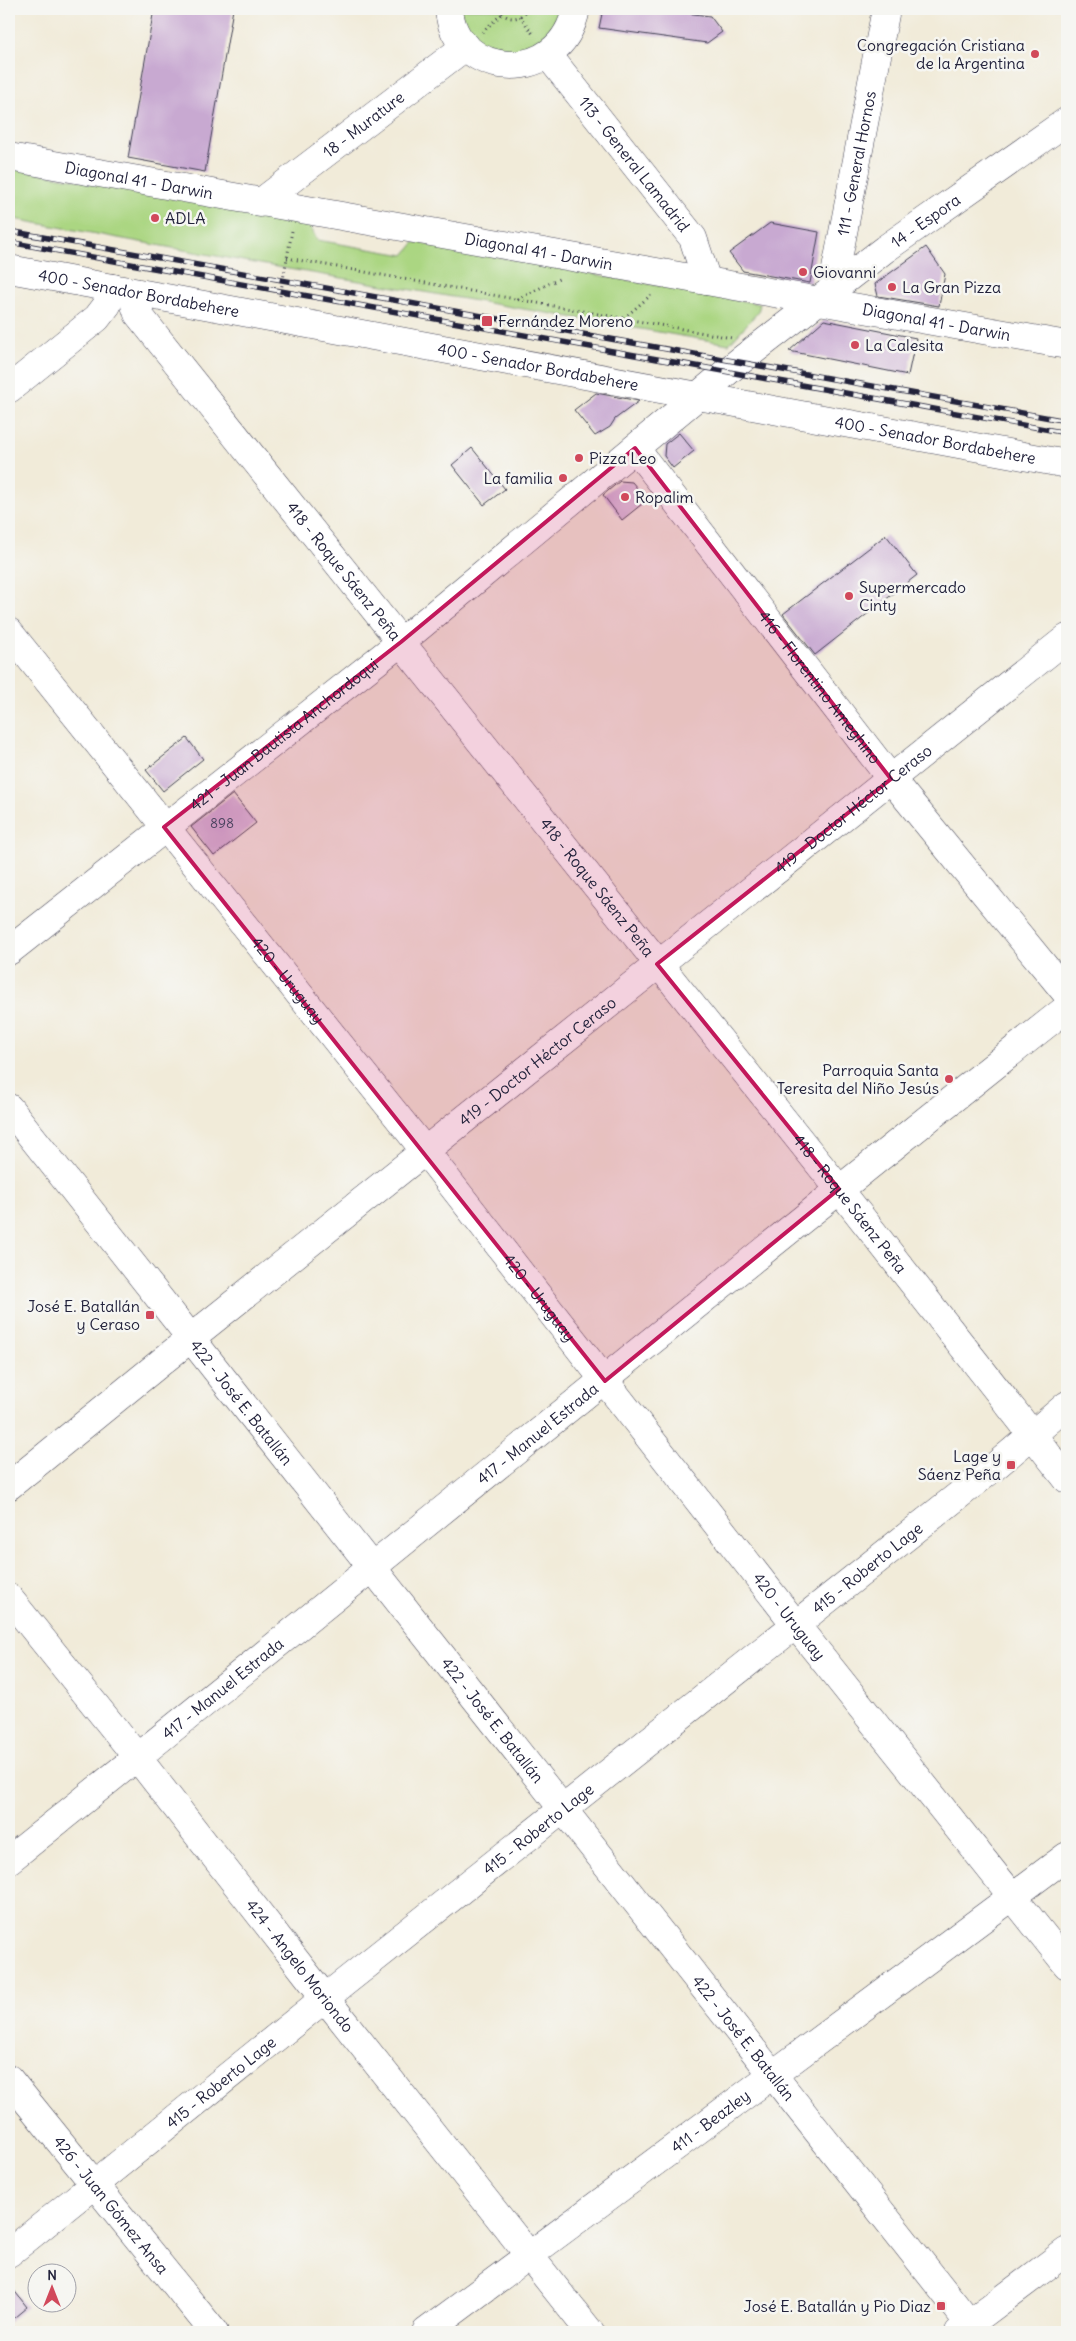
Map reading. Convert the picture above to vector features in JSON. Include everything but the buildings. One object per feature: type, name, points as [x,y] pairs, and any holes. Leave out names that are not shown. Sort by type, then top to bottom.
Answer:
[{"type":"street","points":[[449,9],[455,30],[466,46],[477,55],[494,63],[513,66],[531,63],[548,55],[563,41],[573,24],[576,9]]},
{"type":"street","name":"111 - General Hornos","points":[[825,296],[886,9]]},
{"type":"street","name":"18 - Murature","points":[[260,203],[466,46]]},
{"type":"street","name":"113 - General Lamadrid","points":[[548,55],[693,238],[707,281]]},
{"type":"street","name":"14 - Espora","points":[[740,361],[885,249],[1067,121]]},
{"type":"street","name":"Diagonal 41 - Darwin","points":[[9,157],[674,276],[825,296],[1067,345]]},
{"type":"street","name":"400 - Senador Bordabehere","points":[[9,269],[1067,464]]},
{"type":"street","points":[[9,389],[97,318],[107,305],[125,290]]},
{"type":"street","name":"418 - Roque Sáenz Peña","points":[[125,290],[135,305],[138,314],[839,1189],[1067,1479]]},
{"type":"street","name":"421 - Juan Bautista Anchordoqui","points":[[9,951],[401,642],[740,361]]},
{"type":"street","name":"416 - Florentino Ameghino","points":[[635,448],[891,779],[1067,994]]},
{"type":"street","name":"420 - Uruguay","points":[[9,632],[425,1151],[795,1624],[1067,1966]]},
{"type":"street","name":"419 - Doctor Héctor Ceraso","points":[[9,1486],[657,964],[1067,638]]},
{"type":"street","name":"417 - Manuel Estrada","points":[[9,1860],[605,1381],[839,1189],[1067,1008]]},
{"type":"street","name":"422 - José E. Batallán","points":[[9,1108],[192,1337],[371,1568],[774,2074],[968,2330]]},
{"type":"street","name":"415 - Roberto Lage","points":[[9,2253],[325,1998],[994,1468],[1067,1405]]},
{"type":"street","name":"424 - Angelo Moriondo","points":[[9,1598],[138,1757],[325,1998],[590,2332]]},
{"type":"street","name":"411 - Beazley","points":[[426,2332],[1067,1856]]},
{"type":"street","name":"426 - Juan Gómez Ansa","points":[[9,2079],[214,2332]]},
{"type":"street","points":[[968,2330],[1067,2251]]},
{"type":"path","points":[[499,9],[505,16],[513,18],[520,16],[527,9]]},
{"type":"path","points":[[279,302],[296,208]]},
{"type":"path","points":[[287,258],[762,344]]},
{"type":"path","points":[[516,299],[593,262]]},
{"type":"path","points":[[623,319],[674,276]]},
{"type":"highlighted area","points":[[635,448],[891,779],[657,964],[839,1189],[605,1381],[164,827],[401,642]]},
{"type":"green space","points":[[460,9],[559,9],[551,28],[539,42],[521,50],[511,51],[492,48],[476,40],[470,34]]},
{"type":"green space","points":[[9,168],[307,220],[317,240],[404,255],[415,242],[760,304],[758,312],[729,344],[271,266],[9,218]]},
{"type":"railway","points":[[9,231],[1067,421]]},
{"type":"railway","points":[[9,242],[1067,433]]},
{"type":"place","name":"Congregación Cristiana de la Argentina","points":[[1035,54]]},
{"type":"place","name":"ADLA","points":[[155,218]]},
{"type":"place","name":"Giovanni","points":[[803,272]]},
{"type":"place","name":"La Gran Pizza","points":[[892,287]]},
{"type":"place","name":"Fernández Moreno","points":[[487,321]]},
{"type":"place","name":"La Calesita","points":[[855,345]]},
{"type":"place","name":"Pizza Leo","points":[[579,458]]},
{"type":"place","name":"La familia","points":[[563,478]]},
{"type":"place","name":"Ropalim","points":[[625,497]]},
{"type":"place","name":"Supermercado Cinty","points":[[849,596]]},
{"type":"place","name":"Parroquia Santa Teresita del Niño Jesús","points":[[949,1079]]},
{"type":"place","name":"José E. Batallán y Ceraso","points":[[150,1315]]},
{"type":"place","name":"Lage y Sáenz Peña","points":[[1011,1465]]},
{"type":"place","name":"José E. Batallán y Pio Diaz","points":[[941,2306]]}]
